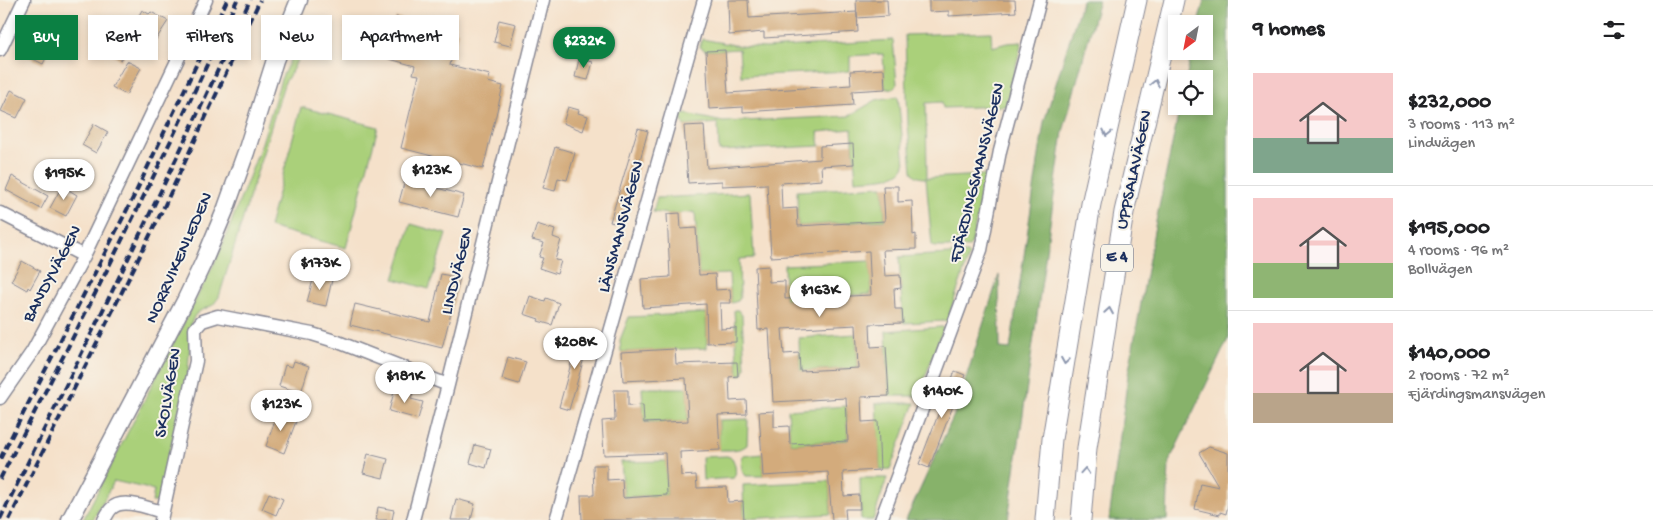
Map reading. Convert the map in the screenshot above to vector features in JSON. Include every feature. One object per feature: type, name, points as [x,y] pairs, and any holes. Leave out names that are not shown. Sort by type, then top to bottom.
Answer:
[{"type":"highway","name":"UPPSALAVÄGEN","points":[[1045,520],[1052,439],[1091,204],[1137,0]]},
{"type":"highway","name":"UPPSALAVÄGEN","points":[[1081,520],[1087,448],[1124,212],[1174,0]]},
{"type":"main road","name":"NORRVIKENLEDEN","points":[[70,520],[203,263],[230,198],[275,60],[299,0]]},
{"type":"street","points":[[0,50],[24,0]]},
{"type":"street","name":"BANDYVÄGEN","points":[[0,398],[32,352],[84,256],[206,0]]},
{"type":"street","name":"LÄNSMANSVÄGEN","points":[[556,520],[604,358],[634,244],[704,0]]},
{"type":"street","name":"FJÄRDINGSMANSVÄGEN","points":[[881,520],[981,250],[1000,151],[1040,0]]},
{"type":"street","name":"LINDVÄGEN","points":[[413,520],[448,385],[540,1]]},
{"type":"street","points":[[0,213],[84,256]]},
{"type":"street","name":"SKOLVÄGEN","points":[[162,516],[196,361],[195,329],[202,321],[218,316],[312,334],[338,342],[448,385]]},
{"type":"street","points":[[104,520],[111,509],[120,504],[135,505],[162,516]]},
{"type":"green space","points":[[1082,0],[1099,0],[1063,132],[1008,520],[906,520],[954,415],[999,275],[1000,348],[1010,349],[1044,122]]},
{"type":"green space","points":[[1204,0],[1228,0],[1228,339],[1169,462],[1167,520],[1109,520],[1128,375],[1154,231],[1178,115],[1213,115],[1213,70],[1188,70],[1190,60],[1213,60],[1213,15],[1200,15]]},
{"type":"green space","points":[[991,32],[992,47],[1022,42],[1006,106],[943,108],[942,102],[926,103],[927,178],[986,175],[971,245],[969,247],[935,247],[932,246],[926,178],[918,177],[912,171],[908,125],[905,35]]},
{"type":"green space","points":[[702,39],[740,46],[766,48],[893,40],[897,84],[893,88],[885,89],[883,54],[850,56],[850,71],[741,76],[739,49],[706,51],[700,47]]},
{"type":"green space","points":[[290,60],[297,60],[284,84],[219,297],[213,305],[195,315],[191,323],[188,373],[158,502],[152,502],[154,490],[114,481],[93,520],[83,520],[219,254],[261,146],[281,79]]},
{"type":"green space","points":[[898,96],[905,165],[897,174],[876,179],[856,180],[852,129],[818,132],[820,146],[719,151],[718,123],[684,126],[680,115],[686,114],[723,122],[849,116],[876,100]]},
{"type":"green space","points":[[301,107],[378,127],[346,248],[269,227]]},
{"type":"green space","points":[[883,186],[885,220],[798,226],[797,191]]},
{"type":"green space","points":[[750,193],[754,258],[739,259],[740,298],[738,301],[731,303],[729,274],[699,275],[695,212],[667,214],[653,212],[657,198]]},
{"type":"green space","points":[[411,224],[446,234],[429,289],[394,279]]},
{"type":"green space","points":[[967,253],[969,256],[947,321],[903,323],[899,257]]},
{"type":"green space","points":[[870,261],[871,294],[785,299],[784,265]]},
{"type":"green space","points":[[734,310],[738,310],[742,315],[745,368],[743,374],[738,376]]},
{"type":"green space","points":[[706,313],[707,348],[621,352],[620,340],[629,317]]},
{"type":"green space","points":[[943,327],[918,396],[889,396],[886,331]]},
{"type":"green space","points":[[856,334],[858,368],[800,371],[799,338]]},
{"type":"green space","points":[[642,388],[687,388],[688,422],[644,422]]},
{"type":"green space","points":[[876,403],[915,403],[890,469],[880,470]]},
{"type":"green space","points":[[846,406],[848,440],[790,444],[788,410]]},
{"type":"green space","points":[[748,419],[747,445],[737,449],[719,450],[719,420]]},
{"type":"green space","points":[[762,454],[763,476],[746,476],[741,467],[743,456]]},
{"type":"green space","points":[[727,456],[732,458],[734,462],[734,478],[703,480],[702,457]]},
{"type":"green space","points":[[666,461],[667,495],[624,497],[621,462]]},
{"type":"green space","points":[[860,478],[887,478],[873,520],[861,520]]},
{"type":"green space","points":[[829,481],[831,514],[744,519],[743,485]]},
{"type":"building","points":[[728,0],[748,0],[749,18],[857,12],[858,32],[764,38],[764,32],[729,35]]},
{"type":"building","points":[[856,0],[887,0],[888,16],[857,18]]},
{"type":"building","points":[[929,0],[1015,0],[1016,12],[949,16],[949,11],[929,12]]},
{"type":"building","points":[[142,10],[149,14],[151,12],[157,15],[139,15]]},
{"type":"building","points":[[158,16],[168,21],[158,36]]},
{"type":"building","points":[[499,20],[516,24],[510,46],[494,42]]},
{"type":"building","points":[[725,50],[728,93],[851,85],[850,71],[884,69],[885,89],[852,91],[853,105],[743,112],[743,107],[709,109],[706,51]]},
{"type":"building","points":[[579,59],[593,62],[588,80],[575,77]]},
{"type":"building","points":[[35,60],[45,60],[43,64]]},
{"type":"building","points":[[393,60],[451,60],[450,65],[490,75],[488,82],[503,86],[483,169],[401,148],[419,75],[413,74],[415,66]]},
{"type":"building","points":[[127,61],[141,68],[126,95],[112,87]]},
{"type":"building","points":[[11,90],[27,98],[17,118],[1,111]]},
{"type":"building","points":[[568,107],[579,110],[578,113],[588,116],[583,131],[563,123]]},
{"type":"building","points":[[94,124],[108,132],[96,153],[82,145]]},
{"type":"building","points":[[704,125],[707,168],[820,159],[820,146],[853,144],[854,164],[821,166],[822,180],[781,183],[782,209],[797,208],[798,226],[885,221],[883,186],[898,186],[898,202],[912,201],[913,235],[916,234],[916,249],[883,250],[885,276],[900,275],[901,288],[894,289],[895,309],[902,309],[903,323],[870,324],[871,347],[886,346],[889,396],[861,397],[862,422],[878,421],[880,470],[843,472],[844,496],[859,495],[860,509],[845,509],[846,520],[832,520],[828,472],[763,476],[759,412],[774,411],[774,427],[789,426],[790,444],[848,441],[846,398],[773,402],[769,329],[758,330],[755,267],[769,266],[769,282],[785,281],[785,299],[871,295],[869,251],[771,257],[767,184],[722,186],[722,181],[688,183],[684,126]],"holes":[[[856,325],[858,368],[800,371],[799,353],[784,354],[782,329]]]},
{"type":"building","points":[[638,128],[648,131],[622,225],[610,222]]},
{"type":"building","points":[[555,147],[575,153],[567,180],[558,178],[555,191],[543,188]]},
{"type":"building","points":[[12,176],[48,196],[41,209],[6,190]]},
{"type":"building","points":[[405,180],[464,195],[458,217],[399,202]]},
{"type":"building","points":[[62,186],[77,195],[66,216],[50,208]]},
{"type":"building","points":[[680,213],[681,229],[696,228],[699,275],[715,274],[716,290],[730,289],[731,303],[720,303],[721,329],[736,328],[736,342],[707,343],[706,304],[643,308],[641,279],[670,277],[667,214]]},
{"type":"building","points":[[537,224],[555,230],[553,237],[561,240],[555,260],[561,261],[557,274],[539,268],[543,258],[539,257],[544,243],[532,240]]},
{"type":"building","points":[[22,261],[40,271],[30,289],[28,287],[27,290],[11,281]]},
{"type":"building","points":[[441,274],[460,278],[442,348],[350,325],[355,304],[430,322]]},
{"type":"building","points":[[314,276],[332,280],[326,306],[307,302]]},
{"type":"building","points":[[530,296],[545,301],[546,298],[559,303],[552,325],[524,314]]},
{"type":"building","points":[[580,331],[591,334],[569,410],[559,407]]},
{"type":"building","points":[[675,349],[676,364],[737,362],[738,376],[729,377],[730,401],[746,400],[747,414],[718,415],[720,450],[680,452],[681,476],[696,475],[697,488],[727,487],[728,502],[743,501],[744,520],[582,520],[581,495],[594,495],[593,465],[607,465],[607,480],[622,479],[624,498],[667,495],[665,453],[604,455],[602,421],[615,420],[614,390],[628,390],[628,406],[643,405],[644,423],[688,421],[686,378],[623,381],[621,352]]},
{"type":"building","points":[[508,357],[526,362],[519,384],[502,379]]},
{"type":"building","points":[[294,361],[309,366],[301,393],[279,386],[285,365],[292,367]]},
{"type":"building","points":[[955,371],[965,375],[929,468],[919,464]]},
{"type":"building","points":[[395,388],[413,393],[411,399],[423,402],[418,419],[389,411]]},
{"type":"building","points":[[278,412],[297,419],[284,453],[266,446]]},
{"type":"building","points":[[475,445],[491,449],[486,468],[470,463]]},
{"type":"building","points":[[1209,447],[1228,453],[1228,505],[1226,514],[1220,512],[1220,515],[1195,509],[1200,483],[1219,487],[1199,453]]},
{"type":"building","points":[[368,454],[388,459],[383,478],[363,473]]},
{"type":"building","points":[[269,493],[283,499],[276,515],[262,509]]},
{"type":"building","points":[[456,499],[475,504],[471,520],[451,520]]},
{"type":"building","points":[[378,507],[394,510],[392,520],[376,520]]},
{"type":"railway","points":[[0,459],[134,196],[227,0]]},
{"type":"railway","points":[[0,479],[122,241],[237,0]]},
{"type":"railway","points":[[0,519],[159,196],[250,0]]},
{"type":"railway","points":[[9,520],[163,209],[260,0]]}]
